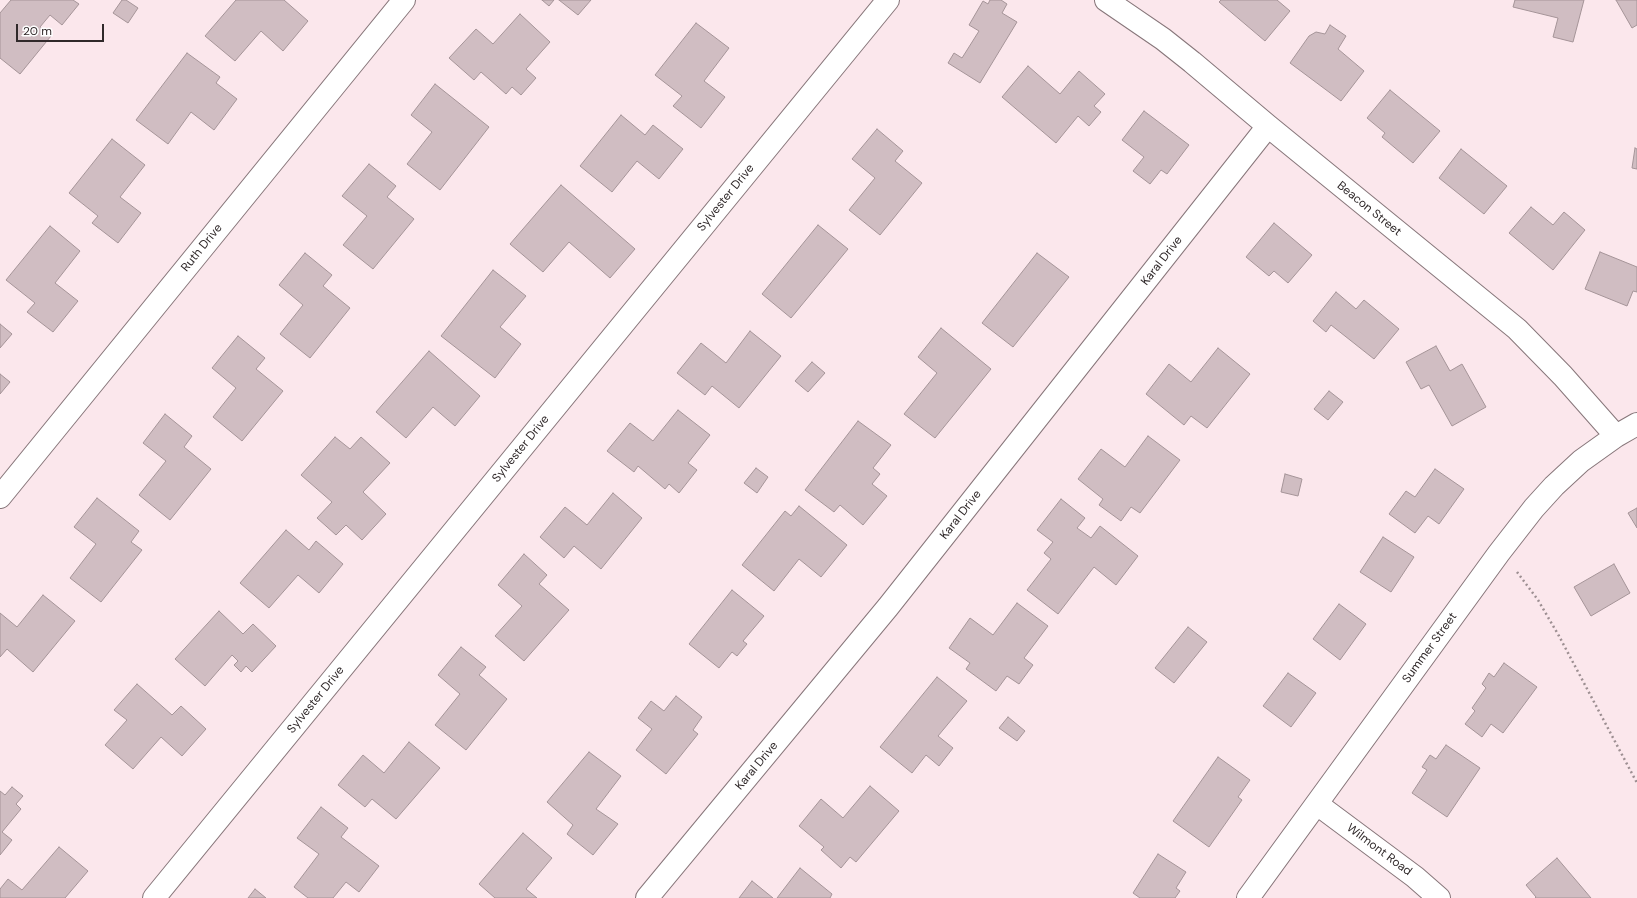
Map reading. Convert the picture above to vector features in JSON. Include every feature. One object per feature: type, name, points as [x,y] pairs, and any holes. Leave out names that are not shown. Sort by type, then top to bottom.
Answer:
[{"type":"street","name":"Ruth Drive","points":[[0,497],[404,0]]},
{"type":"street","name":"Sylvester Drive","points":[[154,898],[888,0]]},
{"type":"street","name":"Beacon Street","points":[[1106,0],[1164,39],[1268,126],[1517,329],[1563,376],[1616,436]]},
{"type":"street","name":"Karal Drive","points":[[647,898],[888,607],[1268,126]]},
{"type":"street","name":"Summer Street","points":[[1248,898],[1499,553],[1534,508],[1554,486],[1581,461],[1616,436],[1637,424]]},
{"type":"street","name":"Wilmont Road","points":[[1317,804],[1415,877],[1439,898]]},
{"type":"path","points":[[1499,553],[1520,575],[1538,600],[1559,636],[1637,783]]},
{"type":"building","points":[[11,0],[73,0],[79,4],[62,25],[50,15],[40,27],[51,36],[20,74],[0,58],[0,13]]},
{"type":"building","points":[[122,0],[126,0],[138,8],[128,23],[113,13]]},
{"type":"building","points":[[236,0],[284,0],[308,21],[283,51],[261,31],[235,61],[205,36]]},
{"type":"building","points":[[542,0],[554,0],[549,6]]},
{"type":"building","points":[[559,0],[591,0],[578,15]]},
{"type":"building","points":[[990,0],[1001,0],[1007,4],[1002,13],[1017,22],[980,83],[948,63],[954,53],[962,58],[979,31],[969,25],[983,1],[988,4]]},
{"type":"building","points":[[1221,0],[1277,0],[1290,11],[1265,41],[1219,2]]},
{"type":"building","points":[[1515,0],[1584,0],[1573,42],[1553,37],[1558,18],[1513,7]]},
{"type":"building","points":[[1616,0],[1637,0],[1637,25],[1632,28]]},
{"type":"building","points":[[520,14],[550,42],[526,69],[536,78],[521,95],[512,87],[506,94],[481,72],[474,80],[449,58],[476,29],[493,44]]},
{"type":"building","points":[[696,23],[729,48],[704,81],[725,97],[701,128],[673,106],[682,96],[655,75]]},
{"type":"building","points":[[1330,25],[1346,36],[1338,49],[1364,71],[1341,101],[1290,63],[1309,36],[1316,32],[1325,34]]},
{"type":"building","points":[[187,53],[220,77],[216,83],[237,99],[214,130],[191,112],[168,144],[136,120]]},
{"type":"building","points":[[1028,66],[1060,94],[1079,71],[1105,94],[1094,106],[1101,112],[1089,126],[1078,116],[1056,143],[1002,97]]},
{"type":"building","points":[[435,84],[489,127],[440,190],[407,164],[432,132],[411,115]]},
{"type":"building","points":[[1390,90],[1440,131],[1413,163],[1382,137],[1385,133],[1367,118]]},
{"type":"building","points":[[1144,111],[1189,145],[1167,174],[1161,170],[1150,184],[1133,171],[1144,157],[1122,140]]},
{"type":"building","points":[[621,115],[645,135],[653,125],[683,149],[659,179],[637,161],[612,192],[580,166]]},
{"type":"building","points":[[877,129],[903,151],[895,161],[922,183],[880,235],[849,210],[875,178],[852,159]]},
{"type":"building","points":[[112,139],[145,165],[120,197],[141,213],[118,243],[92,223],[98,216],[69,193]]},
{"type":"building","points":[[1635,148],[1637,149],[1637,169],[1632,168]]},
{"type":"building","points":[[1461,149],[1507,186],[1484,214],[1439,178]]},
{"type":"building","points":[[369,164],[396,186],[387,197],[414,219],[373,269],[343,245],[367,216],[342,196]]},
{"type":"building","points":[[561,185],[635,249],[610,278],[569,242],[543,272],[510,244]]},
{"type":"building","points":[[1531,207],[1553,225],[1564,212],[1585,230],[1553,270],[1509,233]]},
{"type":"building","points":[[1274,223],[1312,255],[1288,283],[1274,271],[1269,276],[1246,257]]},
{"type":"building","points":[[818,225],[848,249],[791,318],[762,294]]},
{"type":"building","points":[[50,226],[80,251],[55,283],[78,301],[53,332],[27,312],[35,303],[6,280]]},
{"type":"building","points":[[1600,252],[1637,267],[1637,292],[1633,291],[1627,306],[1585,289]]},
{"type":"building","points":[[305,253],[332,275],[323,286],[350,308],[310,358],[280,334],[303,305],[279,285]]},
{"type":"building","points":[[1037,253],[1069,277],[1013,347],[982,323]]},
{"type":"building","points":[[493,270],[526,296],[500,327],[521,344],[495,378],[441,336]]},
{"type":"building","points":[[1336,292],[1356,309],[1364,300],[1399,329],[1374,359],[1331,325],[1326,332],[1313,321]]},
{"type":"building","points":[[0,324],[12,334],[0,348]]},
{"type":"building","points":[[941,328],[991,369],[935,438],[904,414],[937,373],[918,357]]},
{"type":"building","points":[[750,331],[781,356],[739,408],[712,386],[705,395],[677,373],[701,343],[726,363]]},
{"type":"building","points":[[238,336],[265,358],[256,369],[283,391],[242,441],[213,417],[236,388],[212,368]]},
{"type":"building","points":[[1436,346],[1450,371],[1462,364],[1486,407],[1452,426],[1429,385],[1421,389],[1406,362]]},
{"type":"building","points":[[1218,348],[1250,374],[1207,428],[1191,416],[1184,425],[1146,394],[1169,364],[1191,382]]},
{"type":"building","points":[[429,351],[480,396],[455,426],[433,407],[406,438],[376,412]]},
{"type":"building","points":[[812,362],[825,373],[808,392],[795,381]]},
{"type":"building","points":[[0,374],[10,382],[0,394]]},
{"type":"building","points":[[1329,391],[1343,402],[1328,420],[1314,409]]},
{"type":"building","points":[[678,410],[710,435],[688,463],[697,470],[679,493],[669,484],[665,489],[638,466],[634,472],[607,451],[630,423],[653,441]]},
{"type":"building","points":[[165,414],[192,436],[184,447],[211,469],[170,520],[139,495],[166,461],[143,443]]},
{"type":"building","points":[[858,421],[891,445],[873,468],[880,474],[872,484],[887,496],[863,525],[840,505],[834,512],[805,490]]},
{"type":"building","points":[[1148,436],[1180,460],[1140,513],[1131,507],[1121,521],[1099,505],[1103,499],[1078,479],[1101,449],[1125,467]]},
{"type":"building","points":[[335,437],[350,449],[361,437],[390,463],[363,492],[386,514],[362,540],[346,525],[336,535],[317,518],[332,502],[301,475]]},
{"type":"building","points":[[756,468],[768,477],[757,493],[744,483]]},
{"type":"building","points":[[1435,469],[1464,489],[1439,524],[1428,516],[1415,533],[1389,514],[1406,491],[1415,497]]},
{"type":"building","points":[[1285,474],[1302,479],[1298,496],[1281,492]]},
{"type":"building","points":[[613,493],[642,518],[601,569],[574,546],[564,558],[540,537],[565,507],[587,525]]},
{"type":"building","points":[[97,498],[139,531],[131,542],[142,550],[101,602],[70,578],[96,544],[74,527]]},
{"type":"building","points":[[1061,499],[1085,518],[1077,528],[1091,538],[1100,526],[1138,556],[1116,585],[1094,567],[1058,614],[1027,590],[1051,559],[1044,553],[1053,542],[1037,530]]},
{"type":"building","points":[[799,506],[847,545],[821,577],[799,559],[774,591],[742,565],[785,511],[791,516]]},
{"type":"building","points":[[1637,508],[1637,528],[1628,513]]},
{"type":"building","points":[[286,530],[309,550],[316,541],[343,564],[319,593],[298,575],[269,608],[240,583]]},
{"type":"building","points":[[1383,537],[1414,557],[1391,592],[1360,572]]},
{"type":"building","points":[[524,554],[547,575],[539,584],[569,610],[524,661],[495,636],[522,606],[498,585]]},
{"type":"building","points":[[1614,564],[1630,593],[1591,616],[1574,587]]},
{"type":"building","points":[[732,590],[764,616],[743,641],[747,644],[737,656],[732,652],[719,668],[689,644]]},
{"type":"building","points":[[43,595],[75,621],[33,672],[7,649],[0,657],[0,613],[17,627]]},
{"type":"building","points":[[1017,603],[1048,626],[1024,658],[1033,665],[1019,684],[1007,676],[996,691],[966,669],[970,663],[949,648],[970,618],[993,635]]},
{"type":"building","points":[[1339,604],[1366,624],[1340,660],[1313,639]]},
{"type":"building","points":[[219,611],[243,634],[253,624],[276,646],[252,672],[246,666],[241,672],[234,665],[238,661],[232,655],[205,686],[175,659]]},
{"type":"building","points":[[1188,627],[1207,642],[1174,683],[1155,668]]},
{"type":"building","points":[[461,647],[486,667],[479,675],[507,699],[466,750],[435,725],[460,694],[438,675]]},
{"type":"building","points":[[1504,663],[1537,687],[1503,733],[1491,724],[1482,737],[1465,724],[1475,711],[1472,708],[1486,688],[1482,684],[1489,673],[1494,677]]},
{"type":"building","points":[[1288,673],[1316,693],[1291,727],[1263,706]]},
{"type":"building","points":[[937,677],[967,701],[938,736],[953,748],[939,766],[926,755],[912,773],[880,747]]},
{"type":"building","points":[[137,684],[172,715],[181,706],[206,729],[182,756],[161,737],[133,769],[105,745],[127,720],[114,710]]},
{"type":"building","points":[[676,696],[702,717],[693,730],[698,734],[666,774],[636,750],[652,729],[638,718],[651,701],[664,711]]},
{"type":"building","points":[[1008,717],[1025,731],[1017,741],[999,728]]},
{"type":"building","points":[[409,742],[440,768],[396,819],[372,799],[365,807],[338,785],[363,755],[384,773]]},
{"type":"building","points":[[1446,745],[1480,768],[1447,817],[1412,793],[1427,770],[1422,767],[1430,755],[1436,759]]},
{"type":"building","points":[[589,752],[621,776],[596,809],[618,824],[593,855],[567,834],[573,825],[547,802]]},
{"type":"building","points":[[1218,757],[1250,780],[1238,797],[1242,800],[1209,847],[1173,821]]},
{"type":"building","points":[[870,786],[899,811],[856,862],[850,857],[841,868],[821,850],[824,847],[799,826],[821,799],[843,818]]},
{"type":"building","points":[[12,787],[23,796],[16,804],[21,809],[2,832],[12,840],[0,855],[0,791],[5,795]]},
{"type":"building","points":[[321,807],[348,828],[341,837],[379,866],[359,892],[346,882],[333,898],[308,898],[294,887],[319,854],[297,838]]},
{"type":"building","points":[[523,833],[552,858],[526,889],[537,898],[495,898],[479,884]]},
{"type":"building","points":[[59,847],[88,871],[65,898],[0,898],[0,889],[8,879],[22,890]]},
{"type":"building","points":[[1158,854],[1186,872],[1176,888],[1180,891],[1175,898],[1140,898],[1133,893]]},
{"type":"building","points":[[1557,858],[1591,898],[1535,898],[1536,897],[1526,885]]},
{"type":"building","points":[[800,868],[832,894],[830,898],[777,898]]},
{"type":"building","points":[[752,881],[773,898],[739,898]]},
{"type":"building","points":[[255,889],[266,898],[248,898]]}]
